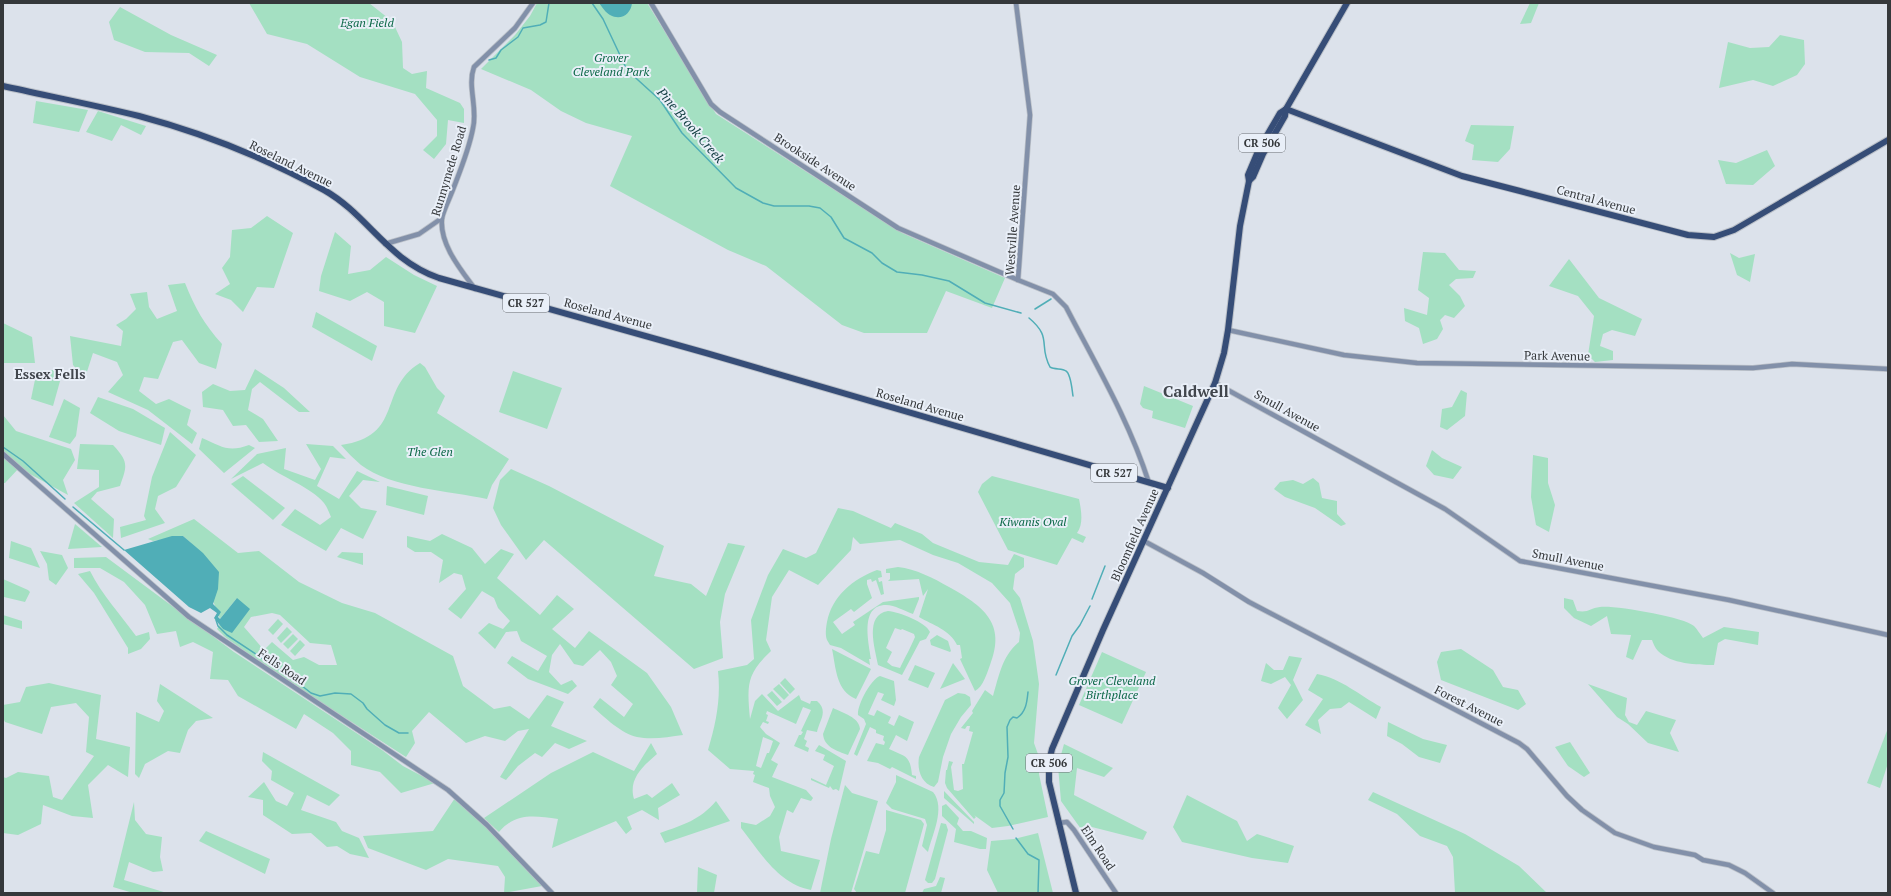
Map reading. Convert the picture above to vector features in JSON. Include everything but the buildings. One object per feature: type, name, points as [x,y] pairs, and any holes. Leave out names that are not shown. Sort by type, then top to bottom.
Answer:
[{"type":"main road","name":"Bloomfield Avenue","points":[[1076,893],[1049,782],[1049,762],[1052,749],[1215,383],[1222,360],[1228,330],[1240,226],[1249,181],[1248,175],[1256,153],[1280,113],[1286,109],[1347,3]]},
{"type":"main road","name":"Roseland Avenue","points":[[3,86],[140,117],[234,148],[326,191],[346,206],[385,244],[404,260],[419,270],[453,282],[706,353],[1168,488]]},
{"type":"main road","name":"Central Avenue","points":[[1286,109],[1462,176],[1652,226],[1688,234],[1714,237],[1734,230],[1888,140]]},
{"type":"street","name":"Runnymede Road","points":[[476,288],[457,264],[444,232],[442,218],[469,147],[474,127],[475,105],[472,76],[474,67],[515,28],[533,3]]},
{"type":"street","name":"Brookside Avenue","points":[[651,3],[711,104],[720,112],[898,228],[1018,280]]},
{"type":"street","name":"Westville Avenue","points":[[1016,3],[1030,115],[1018,280],[1053,294],[1063,302],[1120,407],[1149,483]]},
{"type":"street","points":[[385,244],[419,234],[442,218]]},
{"type":"street","name":"Park Avenue","points":[[1228,330],[1344,356],[1417,363],[1753,368],[1792,364],[1888,369]]},
{"type":"street","name":"Smull Avenue","points":[[1215,383],[1445,509],[1520,561],[1729,600],[1861,627],[1888,635]]},
{"type":"street","name":"Fells Road","points":[[3,454],[189,617],[448,790],[487,825],[552,893]]},
{"type":"street","name":"Forest Avenue","points":[[1144,541],[1203,573],[1249,602],[1519,743],[1527,749],[1567,796],[1582,810],[1615,834],[1654,847],[1695,855],[1703,860],[1729,865],[1750,876],[1773,893]]},
{"type":"street","name":"Elm Road","points":[[1058,823],[1066,822],[1074,830],[1116,893]]},
{"type":"green space","name":"Egan Field","points":[[249,3],[369,3],[388,18],[395,27],[402,42],[403,68],[412,74],[427,71],[426,88],[460,103],[464,109],[464,123],[448,120],[446,144],[434,159],[423,150],[437,136],[437,120],[415,94],[360,77],[307,44],[267,34]]},
{"type":"green space","name":"Grover Cleveland Park","points":[[537,3],[647,3],[716,114],[902,233],[1005,278],[992,308],[946,291],[927,333],[864,333],[842,325],[766,266],[728,250],[610,186],[632,136],[586,123],[561,111],[531,90],[481,69],[515,35],[530,16]]},
{"type":"green space","points":[[1530,3],[1539,3],[1531,23],[1520,24]]},
{"type":"green space","points":[[120,7],[171,35],[217,55],[209,66],[189,53],[145,52],[114,40],[109,22]]},
{"type":"green space","points":[[1780,35],[1804,40],[1805,64],[1797,75],[1773,86],[1753,80],[1719,88],[1728,42],[1750,48],[1769,47]]},
{"type":"green space","points":[[36,101],[88,110],[79,132],[33,123]]},
{"type":"green space","points":[[98,111],[146,126],[141,135],[121,125],[112,141],[86,132]]},
{"type":"green space","points":[[1471,125],[1514,126],[1510,149],[1498,162],[1472,160],[1474,145],[1465,141]]},
{"type":"green space","points":[[1767,150],[1775,166],[1753,185],[1726,184],[1718,160],[1736,163]]},
{"type":"green space","points":[[267,216],[293,233],[274,288],[257,287],[243,312],[231,300],[215,294],[230,284],[222,268],[230,257],[232,230],[251,228]]},
{"type":"green space","points":[[335,232],[351,246],[348,274],[370,270],[386,257],[414,275],[437,286],[415,333],[384,326],[384,302],[367,292],[350,301],[319,291],[321,276]]},
{"type":"green space","points":[[1423,252],[1445,253],[1459,270],[1476,271],[1473,278],[1456,279],[1449,285],[1460,296],[1465,306],[1454,318],[1445,315],[1440,320],[1443,329],[1437,339],[1423,344],[1419,328],[1405,321],[1404,308],[1427,315],[1429,298],[1418,290]]},
{"type":"green space","points":[[1730,253],[1739,258],[1755,254],[1750,282],[1737,275]]},
{"type":"green space","points":[[1569,259],[1599,298],[1642,319],[1635,336],[1612,330],[1603,334],[1600,346],[1613,351],[1613,360],[1595,362],[1588,355],[1594,316],[1578,296],[1549,286]]},
{"type":"green space","points":[[185,283],[200,315],[222,344],[216,369],[199,363],[182,340],[173,342],[158,379],[144,377],[139,391],[156,404],[169,399],[191,410],[187,425],[197,433],[192,444],[148,410],[108,392],[123,375],[117,362],[93,353],[85,378],[73,365],[70,336],[121,346],[123,331],[116,325],[126,319],[136,309],[130,294],[147,292],[149,307],[157,319],[177,311],[168,285]]},
{"type":"green space","points":[[316,312],[377,346],[372,361],[312,327]]},
{"type":"green space","points":[[3,323],[32,337],[35,363],[3,363]]},
{"type":"green space","name":"The Glen","points":[[420,363],[425,367],[437,388],[445,396],[437,413],[509,459],[492,485],[487,499],[421,488],[388,479],[361,465],[341,445],[361,440],[374,432],[383,422],[399,386],[407,374]]},
{"type":"green space","points":[[255,369],[284,388],[310,412],[299,412],[260,382],[252,389],[248,410],[263,419],[278,441],[259,442],[246,425],[233,426],[223,410],[203,407],[202,392],[213,384],[230,391],[245,390]]},
{"type":"green space","points":[[37,370],[56,370],[62,374],[53,406],[31,399]]},
{"type":"green space","points":[[513,371],[562,388],[547,429],[499,412]]},
{"type":"green space","points":[[1144,386],[1193,406],[1185,428],[1152,418],[1153,411],[1143,408],[1140,404]]},
{"type":"green space","points":[[1461,390],[1467,393],[1465,416],[1447,430],[1440,427],[1442,409],[1452,407]]},
{"type":"green space","points":[[98,397],[133,409],[165,428],[161,445],[119,431],[90,413]]},
{"type":"green space","points":[[64,399],[80,408],[76,436],[70,444],[49,437]]},
{"type":"green space","points":[[3,415],[16,431],[71,449],[75,460],[63,480],[68,495],[19,468],[5,483],[3,483]]},
{"type":"green space","points":[[170,432],[196,455],[176,487],[158,496],[155,509],[165,523],[121,538],[120,527],[146,520],[144,516],[152,477]]},
{"type":"green space","points":[[202,438],[225,448],[235,448],[249,445],[255,448],[224,473],[199,449]]},
{"type":"green space","points":[[80,444],[113,445],[124,460],[125,469],[120,486],[97,492],[91,499],[114,519],[113,538],[74,503],[99,487],[99,470],[77,469]]},
{"type":"green space","points":[[306,444],[333,446],[346,459],[330,457],[317,486],[339,499],[357,471],[380,482],[363,480],[349,496],[361,508],[377,511],[363,539],[341,528],[326,551],[281,525],[295,509],[320,525],[331,517],[325,505],[312,492],[263,463],[231,479],[257,454],[286,448],[284,469],[315,480],[321,469]]},
{"type":"green space","points":[[1432,450],[1442,458],[1462,467],[1453,479],[1434,475],[1426,466]]},
{"type":"green space","points":[[1533,455],[1548,458],[1548,483],[1555,505],[1549,532],[1536,525],[1531,497]]},
{"type":"green space","points":[[511,469],[549,486],[664,546],[654,576],[691,584],[706,596],[728,543],[745,546],[725,594],[720,622],[723,658],[694,669],[544,540],[526,560],[501,525],[493,508],[500,480]]},
{"type":"green space","points":[[243,476],[285,508],[273,520],[231,484]]},
{"type":"green space","name":"Kiwanis Oval","points":[[992,476],[1079,499],[1081,525],[1077,533],[1086,537],[1083,543],[1072,538],[1057,565],[1008,550],[978,492],[982,484]]},
{"type":"green space","points":[[1313,478],[1319,483],[1322,498],[1337,501],[1337,514],[1346,524],[1341,526],[1315,508],[1285,497],[1274,489],[1280,482],[1293,480],[1303,484]]},
{"type":"green space","points":[[387,486],[428,496],[424,515],[386,505]]},
{"type":"green space","points":[[838,508],[853,511],[891,528],[895,523],[922,534],[933,543],[979,562],[1008,565],[1014,554],[1024,558],[1024,567],[1015,574],[1013,589],[1020,598],[1033,641],[1039,684],[1034,743],[1039,757],[1039,774],[1048,817],[992,828],[974,815],[976,817],[974,819],[947,788],[945,783],[946,770],[949,761],[953,762],[951,767],[954,790],[958,791],[963,789],[962,764],[964,764],[973,732],[969,731],[970,726],[967,726],[965,729],[961,728],[973,713],[972,711],[985,690],[993,696],[999,674],[1005,660],[1019,642],[1020,633],[1010,603],[992,583],[958,563],[933,555],[900,540],[860,544],[853,537],[851,550],[818,585],[789,570],[772,597],[766,640],[771,651],[757,667],[750,681],[748,697],[750,719],[755,701],[762,694],[778,711],[799,695],[801,700],[810,704],[811,701],[817,701],[821,705],[823,712],[817,732],[807,730],[804,739],[807,741],[805,746],[809,748],[808,752],[794,746],[799,735],[803,732],[801,731],[811,710],[803,707],[796,724],[767,711],[766,714],[768,715],[766,721],[769,722],[768,724],[763,722],[760,727],[766,734],[780,743],[771,760],[778,764],[772,777],[806,790],[813,798],[811,801],[801,798],[793,813],[787,810],[779,837],[781,851],[820,860],[811,890],[799,887],[789,881],[779,874],[763,857],[741,828],[741,822],[756,825],[770,816],[775,807],[770,796],[769,788],[753,782],[755,775],[753,774],[754,771],[730,769],[708,750],[717,711],[719,691],[718,671],[747,665],[754,659],[751,620],[768,575],[783,549],[806,558],[816,553]],"holes":[[[763,737],[773,741],[769,753],[767,753],[761,768],[756,766]]]},
{"type":"green space","points":[[194,519],[238,553],[259,551],[299,582],[342,603],[375,613],[453,656],[463,686],[494,709],[510,706],[529,719],[547,695],[564,702],[551,726],[587,741],[569,749],[555,743],[542,757],[535,753],[518,766],[506,780],[500,777],[529,729],[518,731],[505,741],[485,736],[466,743],[429,712],[412,731],[415,743],[406,757],[274,672],[225,637],[217,629],[220,624],[223,629],[237,598],[220,619],[191,543],[183,536],[153,541],[148,539]],"holes":[[[272,613],[280,615],[310,643],[331,645],[337,665],[319,665],[304,657],[293,660],[272,642],[264,650],[244,627],[251,617]]]},
{"type":"green space","points":[[75,524],[102,547],[68,549]]},
{"type":"green space","points":[[442,534],[472,548],[485,564],[501,549],[514,554],[497,578],[540,615],[557,595],[574,609],[552,629],[575,648],[589,631],[647,673],[671,707],[683,735],[654,738],[637,737],[614,725],[593,707],[600,698],[624,717],[633,704],[611,685],[617,676],[611,662],[600,650],[583,666],[574,664],[560,644],[552,655],[549,672],[561,685],[572,680],[577,686],[568,694],[528,679],[507,663],[512,656],[538,671],[547,656],[521,641],[517,631],[506,632],[495,649],[478,633],[489,623],[503,629],[510,621],[498,608],[494,598],[482,591],[461,619],[448,609],[466,589],[462,575],[454,573],[439,583],[443,560],[431,552],[415,552],[407,547],[407,536],[430,541]]},
{"type":"green space","points":[[11,541],[31,548],[40,568],[9,558]]},
{"type":"green space","points":[[40,551],[62,555],[68,568],[56,585],[49,580],[47,564]]},
{"type":"green space","points":[[342,552],[363,553],[363,565],[337,557]]},
{"type":"green space","points":[[106,557],[234,652],[382,750],[403,766],[435,783],[401,793],[380,772],[351,765],[351,751],[333,733],[304,714],[296,729],[238,696],[228,680],[210,679],[213,652],[193,642],[180,647],[176,631],[157,634],[145,605],[124,582],[100,568],[74,568],[74,558]]},
{"type":"green space","points":[[898,567],[931,577],[972,601],[989,617],[996,638],[995,650],[984,680],[975,691],[960,659],[962,658],[960,645],[957,645],[946,632],[919,617],[928,589],[923,596],[919,579],[888,581],[890,579],[890,573],[886,573],[886,569]]},
{"type":"green space","points":[[877,570],[881,571],[882,577],[878,578],[879,582],[882,581],[884,594],[881,595],[876,580],[872,582],[871,579],[867,580],[872,598],[854,612],[851,609],[833,622],[842,634],[855,625],[853,622],[883,602],[919,597],[919,599],[913,614],[889,605],[878,607],[872,611],[868,626],[871,659],[869,659],[870,665],[841,648],[830,645],[826,638],[826,629],[830,613],[839,596],[860,578]]},
{"type":"green space","points":[[90,571],[106,596],[136,636],[149,632],[150,639],[141,649],[128,654],[128,648],[94,593],[78,574]]},
{"type":"green space","points":[[3,579],[30,592],[25,602],[4,597],[3,601]]},
{"type":"green space","points":[[1564,598],[1573,600],[1577,611],[1587,611],[1600,607],[1608,607],[1648,612],[1677,619],[1694,626],[1703,638],[1724,627],[1759,632],[1758,645],[1725,639],[1718,643],[1714,665],[1700,665],[1670,659],[1658,651],[1652,640],[1642,640],[1633,660],[1626,657],[1631,635],[1611,634],[1607,616],[1591,626],[1574,618],[1564,608]]},
{"type":"green space","points":[[888,611],[905,615],[918,621],[930,632],[926,639],[920,641],[902,675],[878,665],[873,625],[881,614]],"holes":[[[895,628],[902,629],[914,634],[915,637],[900,668],[892,666],[887,662],[892,652],[886,648]]]},
{"type":"green space","points":[[3,615],[22,621],[22,629],[3,624]]},
{"type":"green space","points":[[278,619],[283,624],[273,635],[268,630]]},
{"type":"green space","points":[[287,627],[292,632],[281,643],[277,638]]},
{"type":"green space","points":[[293,634],[298,639],[288,649],[283,644]]},
{"type":"green space","points":[[937,635],[948,641],[950,652],[931,645],[930,640]]},
{"type":"green space","points":[[300,640],[305,645],[295,656],[290,651]]},
{"type":"green space","points":[[832,649],[871,669],[856,699],[849,695],[841,685],[836,671]]},
{"type":"green space","points":[[1461,649],[1493,670],[1503,687],[1518,690],[1526,704],[1518,710],[1441,680],[1437,662],[1441,652]]},
{"type":"green space","name":"Grover Cleveland Birthplace","points":[[1102,652],[1146,672],[1122,724],[1079,705]]},
{"type":"green space","points":[[1289,656],[1302,658],[1293,680],[1303,700],[1287,719],[1278,708],[1291,685],[1285,677],[1271,684],[1261,681],[1266,663],[1274,670],[1283,670]]},
{"type":"green space","points":[[953,663],[965,679],[940,689]]},
{"type":"green space","points":[[915,665],[935,673],[928,688],[908,680]]},
{"type":"green space","points":[[1317,674],[1342,683],[1381,707],[1376,719],[1349,702],[1341,708],[1330,709],[1318,720],[1321,734],[1305,725],[1323,699],[1308,690]]},
{"type":"green space","points":[[880,676],[894,681],[896,700],[894,706],[881,700],[884,694],[878,692],[868,714],[874,716],[877,710],[891,717],[888,723],[894,726],[899,715],[914,722],[907,741],[896,735],[889,749],[903,755],[908,760],[912,775],[916,776],[916,779],[892,767],[890,769],[878,763],[867,761],[876,743],[884,745],[885,742],[883,740],[884,736],[876,733],[876,730],[870,727],[857,756],[854,754],[866,724],[864,719],[858,715],[862,699],[876,678]]},
{"type":"green space","points":[[785,678],[795,689],[790,694],[780,683]]},
{"type":"green space","points":[[49,683],[101,695],[96,739],[130,747],[128,777],[108,765],[88,785],[93,818],[72,816],[43,805],[41,824],[18,835],[3,833],[3,777],[6,778],[18,772],[49,776],[53,797],[62,800],[94,756],[86,752],[89,717],[76,703],[51,707],[42,734],[5,722],[3,718],[3,705],[20,702],[26,687]]},
{"type":"green space","points":[[160,684],[213,718],[196,721],[188,730],[180,753],[168,751],[145,764],[139,778],[135,774],[136,712],[159,722],[164,711],[157,701]]},
{"type":"green space","points":[[779,684],[789,695],[784,700],[773,689]]},
{"type":"green space","points":[[1588,684],[1627,698],[1625,715],[1629,722],[1637,725],[1646,711],[1676,720],[1670,733],[1679,752],[1648,743],[1628,724],[1617,717]]},
{"type":"green space","points":[[772,691],[782,702],[777,706],[767,695]]},
{"type":"green space","points":[[958,693],[965,694],[970,697],[971,705],[961,717],[951,734],[943,757],[938,782],[934,787],[923,779],[919,771],[919,757],[945,700]]},
{"type":"green space","points":[[833,708],[854,718],[859,725],[860,729],[848,755],[832,748],[828,745],[824,738],[823,734]]},
{"type":"green space","points":[[1388,722],[1423,739],[1447,745],[1440,763],[1419,757],[1402,744],[1387,736]]},
{"type":"green space","points":[[1888,728],[1888,763],[1880,788],[1867,783]]},
{"type":"green space","points":[[1570,742],[1590,773],[1584,777],[1568,766],[1555,747]]},
{"type":"green space","points":[[651,743],[657,754],[642,768],[635,779],[633,785],[634,799],[647,794],[652,798],[672,783],[680,795],[658,808],[659,820],[642,810],[627,817],[632,829],[626,834],[616,821],[552,848],[558,819],[541,817],[519,818],[512,821],[499,832],[484,818],[551,773],[593,752],[634,771]]},
{"type":"green space","points":[[1064,744],[1113,768],[1104,777],[1077,768],[1074,795],[1147,832],[1143,840],[1088,826],[1081,829],[1061,801],[1058,766]]},
{"type":"green space","points":[[819,745],[846,761],[839,791],[836,789],[833,790],[830,786],[829,788],[811,780],[811,778],[826,785],[834,766],[823,760],[825,755],[815,751]]},
{"type":"green space","points":[[263,752],[340,795],[329,806],[307,795],[301,810],[336,822],[342,831],[359,838],[369,858],[350,854],[337,846],[327,847],[311,833],[292,834],[263,815],[263,800],[248,797],[264,782],[276,801],[287,806],[294,793],[271,780],[272,771],[262,761]]},
{"type":"green space","points":[[896,775],[933,792],[937,798],[937,822],[928,852],[922,846],[927,825],[925,819],[892,809],[886,803],[896,782]]},
{"type":"green space","points":[[845,785],[852,793],[878,801],[851,893],[820,893],[831,839]]},
{"type":"green space","points":[[944,791],[974,822],[974,824],[944,798]]},
{"type":"green space","points":[[1373,792],[1465,834],[1519,866],[1547,893],[1455,893],[1453,857],[1447,846],[1420,836],[1397,814],[1368,800]]},
{"type":"green space","points":[[1187,795],[1237,821],[1247,841],[1257,834],[1294,846],[1288,863],[1252,858],[1182,842],[1173,827]]},
{"type":"green space","points":[[455,798],[481,820],[542,886],[504,893],[505,877],[498,866],[448,859],[426,870],[368,848],[363,836],[433,831]]},
{"type":"green space","points":[[716,801],[730,821],[665,843],[660,833],[691,821],[704,813]]},
{"type":"green space","points":[[134,802],[135,820],[146,834],[162,837],[160,857],[163,871],[153,872],[129,862],[124,880],[167,893],[133,893],[113,887]]},
{"type":"green space","points":[[946,804],[959,818],[957,824],[963,831],[971,831],[987,838],[986,849],[980,849],[954,842],[956,829],[942,816],[942,806]]},
{"type":"green space","points":[[886,810],[921,820],[924,824],[905,893],[857,893],[854,889],[866,851],[879,854],[886,830]]},
{"type":"green space","points":[[941,823],[946,824],[948,830],[935,879],[932,883],[928,883],[925,880]]},
{"type":"green space","points":[[206,831],[270,859],[265,874],[199,841]]},
{"type":"green space","points":[[1038,833],[1053,893],[998,893],[987,870],[991,841],[1014,839]]},
{"type":"green space","points":[[698,867],[717,875],[714,893],[697,893]]},
{"type":"green space","points":[[940,877],[945,878],[941,893],[922,893],[924,889],[936,886]]},
{"type":"water","points":[[599,3],[632,3],[628,13],[622,17],[614,17],[604,10]]},
{"type":"water","points":[[172,536],[183,536],[203,553],[219,572],[218,589],[213,604],[221,612],[218,617],[220,619],[237,598],[250,609],[232,633],[223,629],[214,618],[217,613],[210,608],[201,613],[189,607],[124,550]]},
{"type":"waterway","points":[[489,60],[496,58],[501,50],[518,37],[523,28],[540,25],[546,22],[549,3]]},
{"type":"waterway","name":"Pine Brook Creek","points":[[592,3],[603,19],[627,70],[660,100],[682,133],[736,188],[763,203],[774,206],[809,206],[820,208],[831,217],[844,238],[872,253],[882,263],[897,272],[922,275],[949,281],[985,303],[1021,313]]},
{"type":"waterway","name":"Pine Brook Creek","points":[[1035,309],[1051,299]]},
{"type":"waterway","name":"Pine Brook Creek","points":[[1029,318],[1041,331],[1045,353],[1050,367],[1064,370],[1068,373],[1073,396]]},
{"type":"waterway","points":[[3,447],[23,461],[65,499]]},
{"type":"waterway","points":[[73,507],[124,550]]},
{"type":"waterway","name":"Pine Brook Creek","points":[[1092,599],[1105,566]]},
{"type":"waterway","name":"Pine Brook Creek","points":[[1056,675],[1072,636],[1080,625],[1090,606]]},
{"type":"waterway","points":[[216,620],[218,626],[227,635],[292,678],[311,693],[320,696],[335,693],[351,694],[363,703],[367,709],[385,725],[399,733],[408,733]]},
{"type":"waterway","name":"Pine Brook Creek","points":[[1013,829],[1000,806],[1000,800],[1004,793],[1005,773],[1008,757],[1007,727],[1010,720],[1013,717],[1017,718],[1020,716],[1024,710],[1028,692]]},
{"type":"waterway","name":"Pine Brook Creek","points":[[1016,838],[1028,854],[1039,860],[1038,893]]},
{"type":"district","name":"Essex Fells","points":[[50,374]]},
{"type":"district","name":"Caldwell","points":[[1196,391]]}]
